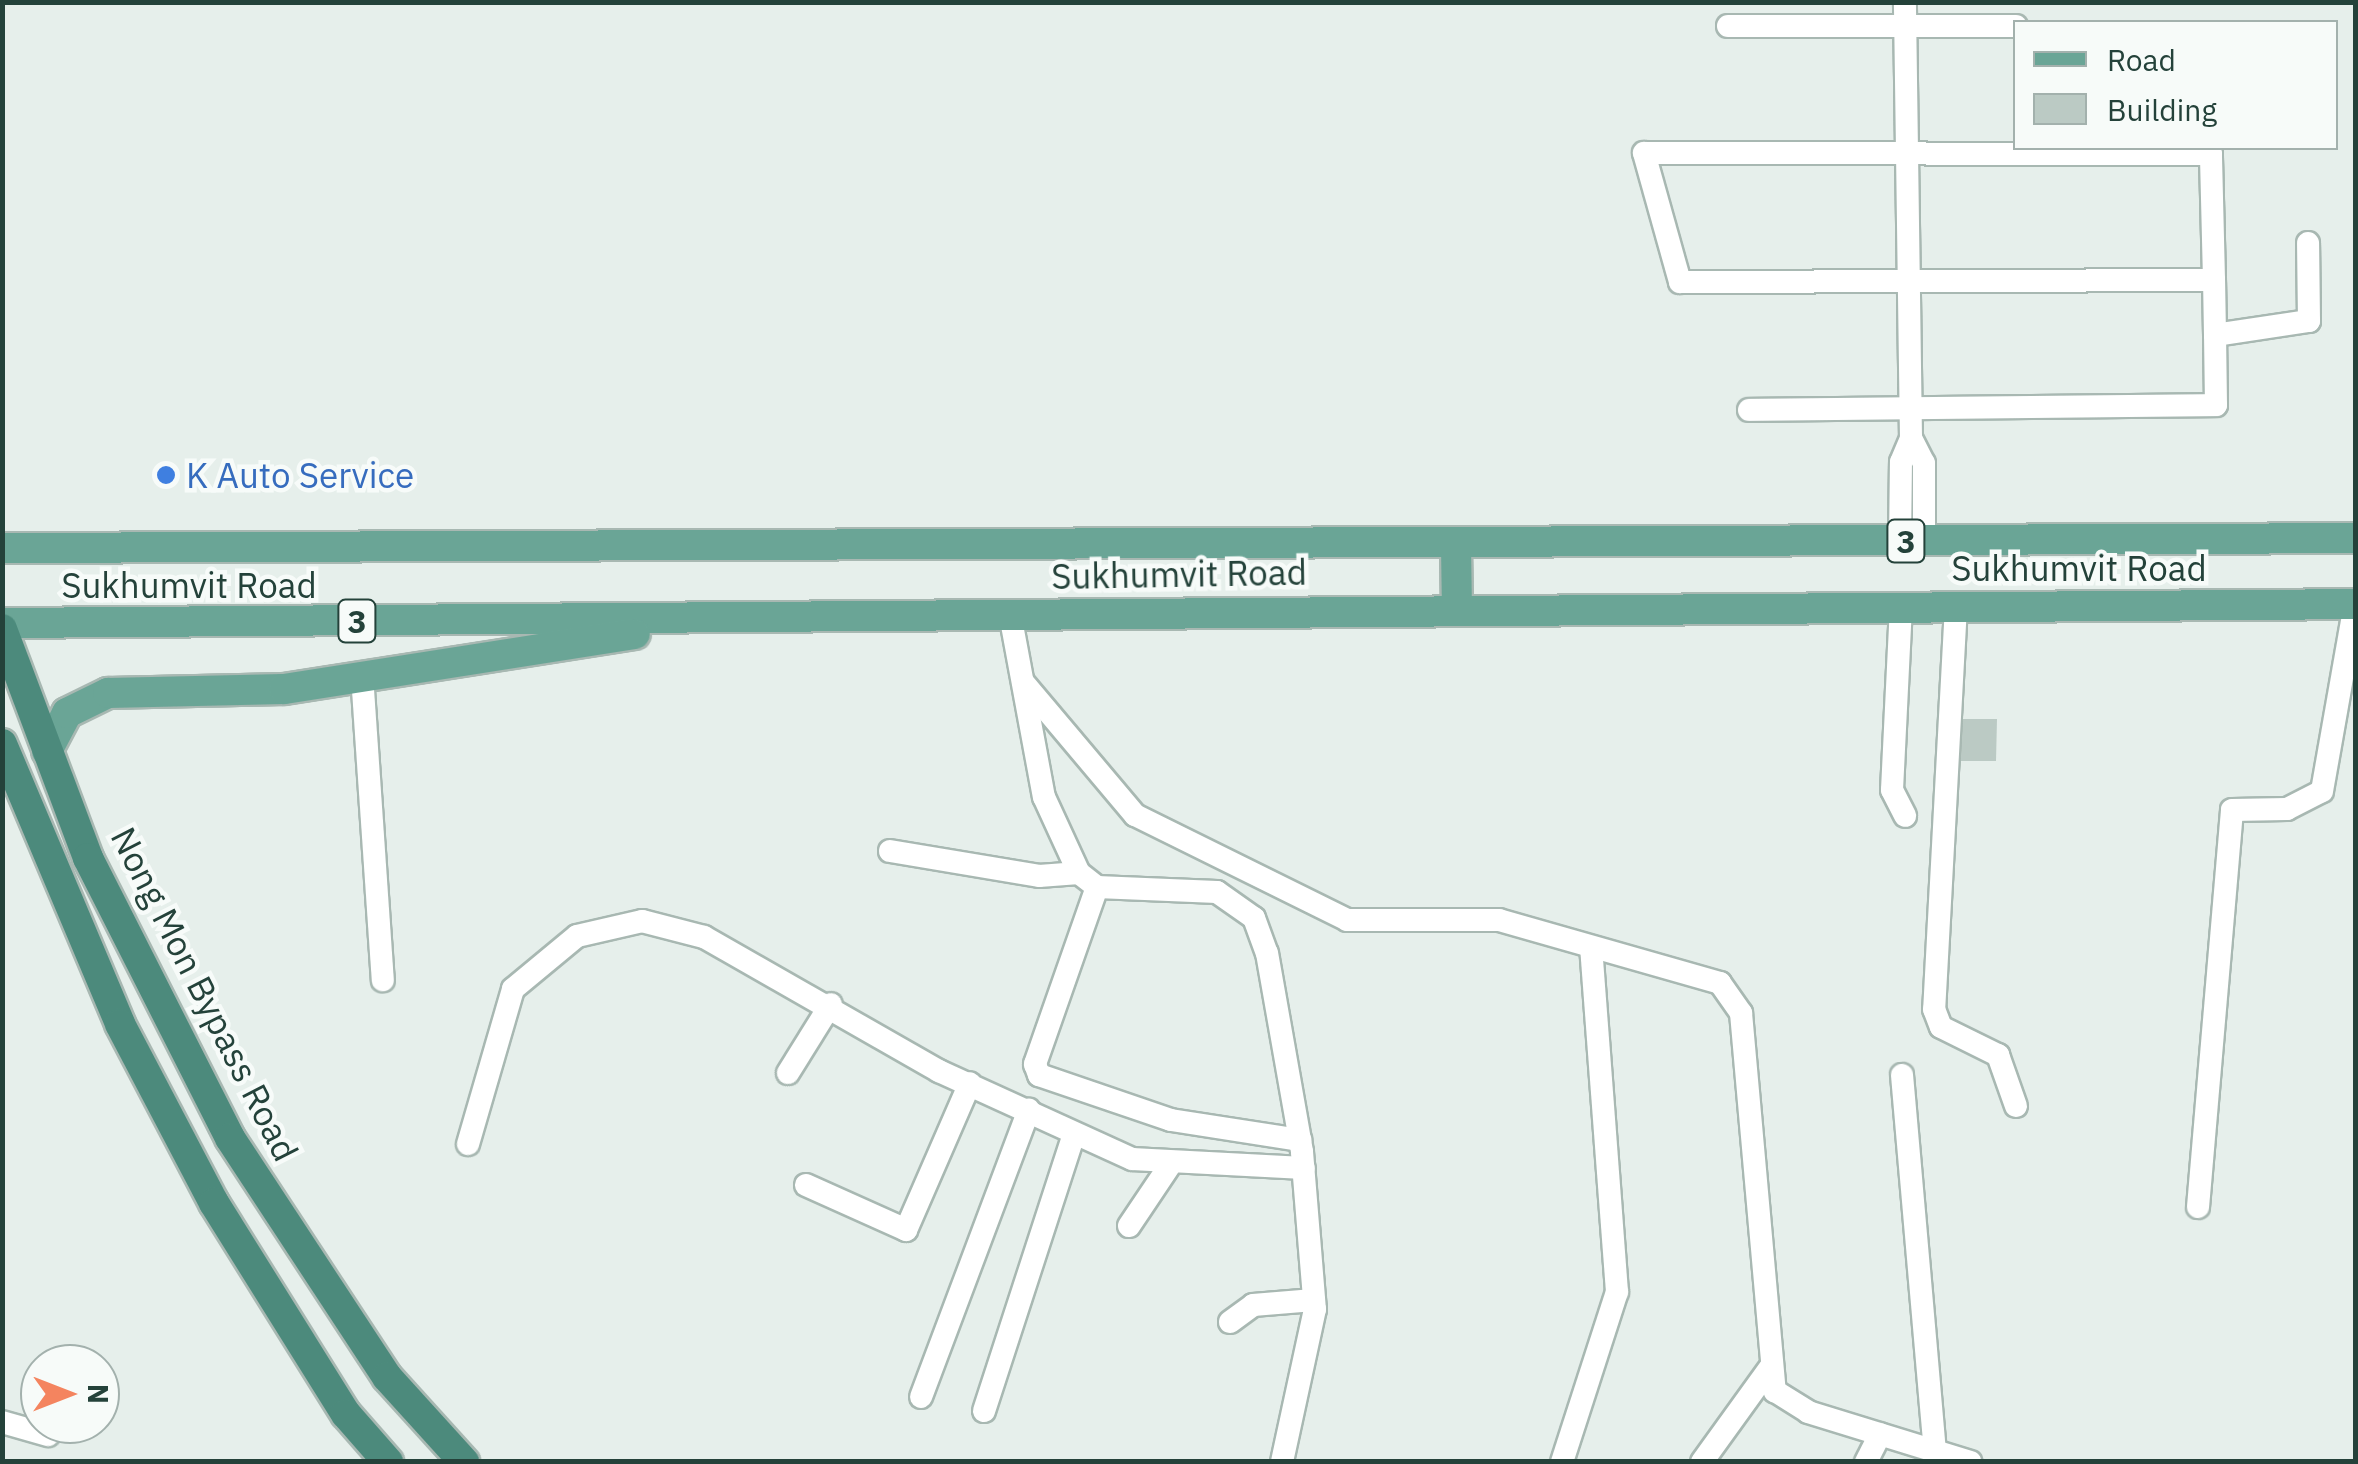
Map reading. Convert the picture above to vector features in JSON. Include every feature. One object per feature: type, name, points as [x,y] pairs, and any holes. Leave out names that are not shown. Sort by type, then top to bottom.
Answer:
[{"type":"highway","name":"Nong Mon Bypass Road","points":[[2,626],[88,858],[230,1138],[387,1377],[464,1462]]},
{"type":"highway","points":[[5,756],[120,1024],[214,1204],[346,1414],[388,1462]]},
{"type":"main road","name":"Sukhumvit Road","points":[[2,548],[1456,547],[2356,538]]},
{"type":"main road","points":[[1456,547],[1457,609]]},
{"type":"main road","name":"Sukhumvit Road","points":[[2,626],[1134,612],[2355,604]]},
{"type":"main road","points":[[47,750],[67,713],[88,697],[284,689],[711,619]]},
{"type":"street","points":[[1728,26],[1905,14],[2013,26]]},
{"type":"street","points":[[1905,14],[1911,438],[1901,462],[1912,541]]},
{"type":"street","points":[[1749,410],[2216,405],[2212,154],[1644,153],[1680,282],[1907,277],[2214,280]]},
{"type":"street","points":[[2215,335],[2308,321],[2308,244]]},
{"type":"street","points":[[2198,1206],[2232,810],[2287,809],[2322,791],[2355,604]]},
{"type":"street","points":[[1901,606],[1892,790],[1906,816]]},
{"type":"street","points":[[1956,606],[1934,1009],[1940,1027],[1998,1055],[2016,1106]]},
{"type":"street","points":[[1010,614],[1044,798],[1088,880],[1035,1064],[1039,1074],[1171,1120],[1300,1140]]},
{"type":"street","points":[[362,676],[383,980]]},
{"type":"street","points":[[1022,682],[1135,815],[1221,862],[1347,920],[1499,920],[1720,982],[1734,994],[1768,1370],[1787,1403],[1971,1462]]},
{"type":"street","points":[[890,851],[1038,876],[1217,892],[1254,918],[1300,1140],[1314,1300],[1300,1406],[1282,1462]]},
{"type":"street","points":[[468,1144],[513,989],[577,936],[642,921],[704,937],[970,1083],[1074,1134],[1170,1164],[1304,1168]]},
{"type":"street","points":[[1562,1462],[1617,1292],[1591,948]]},
{"type":"street","points":[[788,1073],[831,1004]]},
{"type":"street","points":[[1902,1074],[1935,1451]]},
{"type":"street","points":[[806,1185],[906,1230],[970,1083]]},
{"type":"street","points":[[921,1397],[1029,1110]]},
{"type":"street","points":[[984,1411],[1074,1134]]},
{"type":"street","points":[[1128,1226],[1170,1164]]},
{"type":"street","points":[[1230,1322],[1254,1305],[1314,1300]]},
{"type":"street","points":[[1702,1462],[1768,1370]]},
{"type":"street","points":[[1866,1462],[1880,1434]]},
{"type":"building","points":[[1958,719],[1997,719],[1996,761],[1958,761]]},
{"type":"place","name":"K Auto Service","points":[[166,475]]}]
